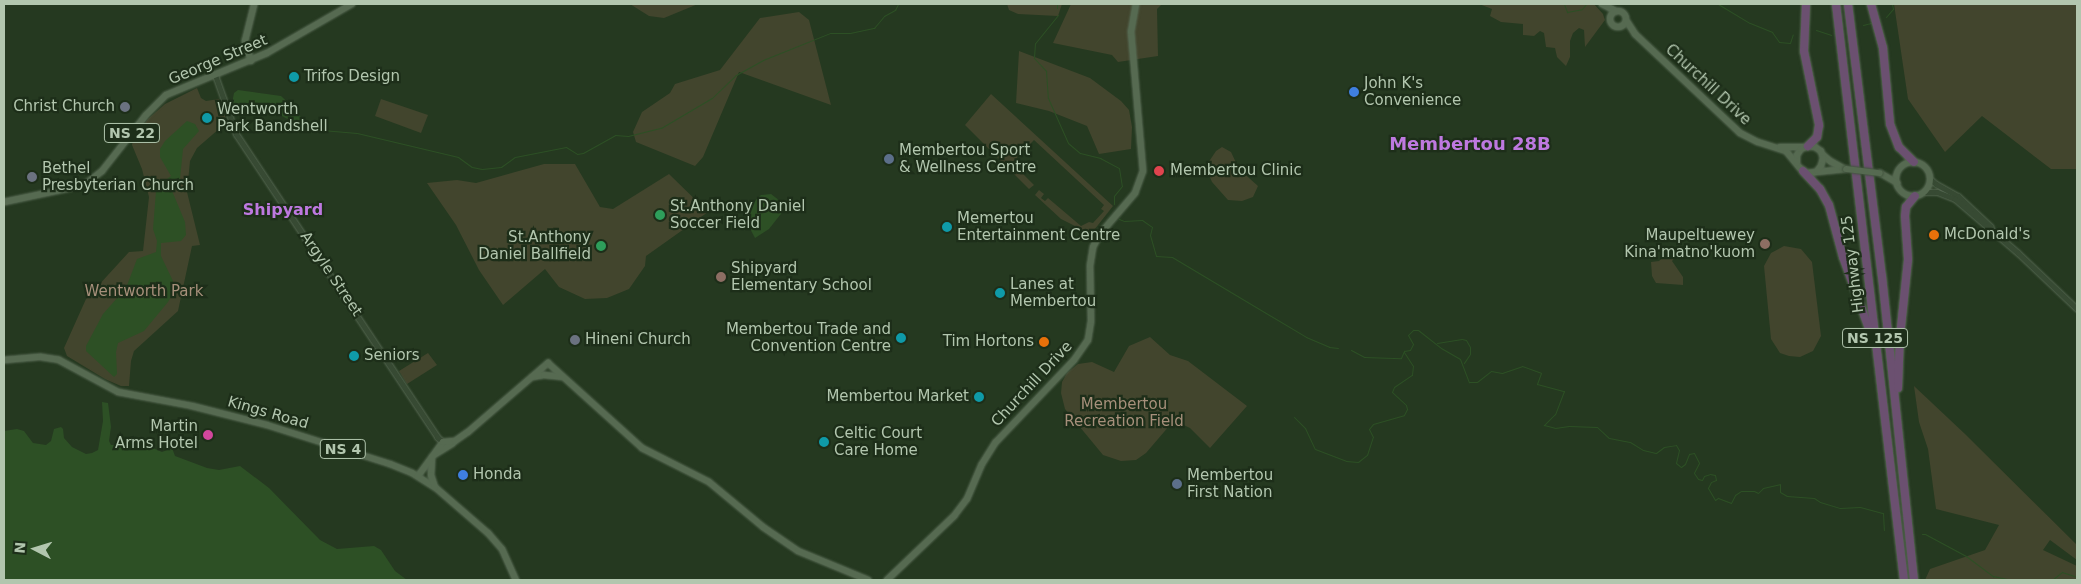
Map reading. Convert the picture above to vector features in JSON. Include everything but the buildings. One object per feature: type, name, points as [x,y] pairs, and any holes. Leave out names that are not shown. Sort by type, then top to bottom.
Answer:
[{"type":"highway","points":[[1806,4],[1804,50],[1819,125],[1817,137],[1806,147]]},
{"type":"highway","name":"Highway 125","points":[[1836,4],[1904,580]]},
{"type":"highway","name":"Highway 125","points":[[1848,4],[1880,258],[1914,580]]},
{"type":"highway","points":[[1871,4],[1882,48],[1890,124],[1899,147],[1914,162]]},
{"type":"highway","points":[[1800,168],[1820,189],[1829,205],[1842,257],[1877,353]]},
{"type":"highway","points":[[1897,425],[1899,345],[1908,259],[1905,216],[1906,207],[1919,194]]},
{"type":"main road","points":[[250,61],[245,41],[254,4]]},
{"type":"main road","name":"George Street","points":[[4,202],[70,188],[93,179],[106,167],[146,115],[162,99],[180,88],[250,61],[299,36],[352,4]]},
{"type":"main road","name":"Churchill Drive","points":[[887,580],[954,516],[966,499],[982,464],[996,442],[1074,360],[1088,340],[1091,321],[1090,266],[1092,251],[1100,234],[1135,193],[1143,170],[1131,32],[1136,4]]},
{"type":"main road","points":[[1603,4],[1624,13],[1624,23],[1614,26],[1603,4]]},
{"type":"main road","points":[[1610,18],[1616,11]]},
{"type":"main road","name":"Churchill Drive","points":[[1624,23],[1736,130],[1751,139],[1788,153],[1800,168]]},
{"type":"main road","name":"Churchill Drive","points":[[1769,145],[1806,147]]},
{"type":"main road","points":[[1846,169],[1830,161],[1815,147],[1806,147],[1797,155],[1800,168],[1815,172],[1846,169],[1880,173],[1899,170],[1903,166],[1914,162],[1925,167],[1930,178],[1929,185],[1919,194],[1906,194],[1897,183],[1880,173]]},
{"type":"main road","points":[[1815,172],[1822,166],[1822,154]]},
{"type":"main road","points":[[1897,183],[1899,170]]},
{"type":"main road","name":"Kings Road","points":[[4,360],[41,357],[59,360],[112,391],[192,406],[270,426],[390,464],[418,476],[436,488],[496,541],[516,580]]},
{"type":"main road","points":[[432,456],[448,448],[548,363],[642,448],[708,482],[766,530],[798,551],[868,580]]},
{"type":"main road","points":[[531,377],[544,375],[564,378]]},
{"type":"main road","points":[[418,476],[443,442],[455,442]]},
{"type":"main road","points":[[432,456],[431,474],[436,488]]},
{"type":"street","name":"Argyle Street","points":[[215,75],[236,134],[436,437],[443,442]]},
{"type":"street","points":[[1930,178],[1936,184],[1958,196],[1985,220],[1998,235]]},
{"type":"street","points":[[1919,194],[1937,192],[1956,199],[1998,235],[2077,309]]},
{"type":"green space","points":[[630,4],[698,4],[664,18],[649,16]]},
{"type":"green space","points":[[1007,4],[1062,4],[1058,16],[1018,14],[1009,10]]},
{"type":"green space","points":[[1071,4],[1162,4],[1157,9],[1158,56],[1118,62],[1112,55],[1053,43]]},
{"type":"green space","points":[[1479,4],[1594,4],[1603,14],[1605,20],[1585,47],[1584,30],[1579,28],[1573,33],[1570,41],[1570,57],[1566,66],[1557,57],[1555,48],[1546,47],[1544,33],[1540,31],[1534,36],[1523,35],[1523,24],[1501,22],[1490,16],[1492,9]]},
{"type":"green space","points":[[1894,4],[2077,4],[2077,169],[2051,169],[1982,116],[1945,152],[1908,99]]},
{"type":"green space","points":[[799,12],[809,20],[831,105],[739,72],[703,157],[695,166],[636,142],[633,132],[642,112],[670,93],[675,84],[720,70],[760,18]]},
{"type":"green space","points":[[1019,51],[1090,78],[1121,101],[1129,110],[1132,127],[1131,149],[1099,154],[1087,126],[1049,111],[1016,103]]},
{"type":"green space","name":"Wentworth Park","points":[[197,88],[201,98],[206,101],[219,99],[227,122],[197,148],[190,161],[187,192],[200,245],[192,246],[178,311],[134,351],[131,361],[129,386],[121,386],[105,379],[67,356],[64,348],[86,299],[129,252],[143,251],[149,197],[142,169],[132,145],[133,139],[148,119],[165,104]]},
{"type":"green space","points":[[991,94],[1113,206],[1091,234],[1061,219],[1035,195],[1039,190],[1044,194],[1041,198],[1045,201],[1048,198],[1081,226],[1089,222],[1093,223],[1104,211],[1101,209],[1104,205],[1034,140],[1012,163],[1034,185],[1029,189],[965,125]]},
{"type":"green space","points":[[381,99],[428,115],[421,133],[375,116]]},
{"type":"green space","points":[[1222,147],[1231,152],[1239,169],[1258,186],[1253,197],[1242,201],[1228,200],[1212,182],[1208,173],[1208,163],[1216,151]]},
{"type":"green space","points":[[544,164],[575,164],[600,207],[613,209],[669,174],[708,212],[646,256],[645,266],[629,289],[607,298],[585,299],[559,287],[545,269],[503,305],[479,270],[456,225],[427,183],[457,180],[476,183]]},
{"type":"green space","points":[[1784,246],[1801,249],[1812,262],[1821,336],[1813,351],[1800,357],[1780,353],[1771,339],[1764,266],[1771,253]]},
{"type":"green space","points":[[1673,248],[1678,254],[1672,261],[1683,277],[1683,285],[1656,283],[1652,276],[1651,262],[1659,261]]},
{"type":"green space","name":"Membertou Recreation Field","points":[[1150,337],[1170,355],[1188,361],[1247,406],[1210,448],[1190,428],[1177,422],[1170,425],[1146,453],[1136,460],[1121,461],[1103,455],[1065,409],[1061,393],[1062,382],[1067,373],[1078,364],[1092,362],[1114,372],[1129,346]]},
{"type":"green space","points":[[428,353],[437,365],[407,384],[399,371]]},
{"type":"green space","points":[[1914,386],[2077,545],[2077,560],[2050,540],[2043,550],[2077,566],[2077,580],[1925,580],[1930,569],[1985,550],[1999,525],[1936,509],[1928,449],[1919,422]]},
{"type":"shaded area","points":[[238,90],[281,96],[295,109],[309,128],[269,109],[236,111],[233,107],[233,98],[234,93]]},
{"type":"shaded area","points":[[187,121],[195,124],[199,131],[183,149],[180,179],[170,186],[185,222],[186,235],[181,241],[161,243],[161,256],[173,281],[173,293],[144,331],[118,343],[116,352],[117,374],[114,377],[86,351],[86,346],[103,314],[126,288],[137,259],[156,252],[157,241],[153,229],[156,191],[159,185],[171,176],[160,157],[160,149],[165,141]]},
{"type":"shaded area","points":[[771,194],[784,204],[784,210],[769,229],[755,238],[745,219],[746,209],[761,195]]},
{"type":"shaded area","points":[[102,402],[108,403],[111,427],[109,441],[111,445],[117,445],[130,438],[162,452],[172,448],[175,456],[207,468],[219,470],[240,466],[269,488],[320,540],[337,549],[374,546],[381,550],[395,571],[407,580],[4,580],[4,431],[17,429],[24,431],[33,443],[46,445],[51,441],[54,429],[61,427],[64,438],[72,447],[86,454],[92,453],[98,450],[103,421]]},
{"type":"waterway","points":[[309,127],[357,133],[458,157],[472,167],[482,169],[501,167],[515,157],[566,147],[577,154],[583,153],[615,135],[628,136],[661,128],[712,98],[736,75],[763,60],[830,33],[850,33],[874,28],[884,16],[895,10],[898,4]]},
{"type":"waterway","points":[[1564,4],[1567,12],[1582,9],[1586,4]]},
{"type":"waterway","points":[[1718,4],[1750,23],[1772,32],[1779,42],[1790,43],[1793,34]]},
{"type":"waterway","points":[[1886,17],[1893,9],[1892,4]]},
{"type":"waterway","points":[[1058,15],[1035,43],[1034,58],[1046,71],[1048,98],[1068,143],[1080,153],[1100,158],[1119,168],[1122,186],[1114,196],[1114,204]]},
{"type":"waterway","points":[[1863,25],[1871,23]]},
{"type":"waterway","points":[[1816,30],[1831,35]]},
{"type":"waterway","points":[[1119,219],[1124,221],[1142,220],[1152,227],[1150,235],[1156,256],[1172,257],[1306,337],[1329,347],[1338,348]]},
{"type":"waterway","points":[[1351,350],[1364,357],[1401,358],[1404,351],[1410,350],[1413,344],[1408,335],[1413,330],[1418,330],[1441,348],[1460,359],[1469,382],[1477,382],[1491,371],[1502,373],[1522,366],[1541,373],[1537,384],[1564,391],[1555,414],[1544,425],[1555,428],[1569,426],[1597,427],[1609,438],[1630,442],[1643,450],[1656,453],[1664,447],[1676,445],[1679,450],[1676,463],[1681,467],[1685,464],[1689,454],[1694,453],[1699,463],[1694,473],[1698,479],[1702,480],[1704,476],[1710,474],[1715,475],[1716,480],[1711,482],[1708,488],[1715,500],[1718,498],[1731,503],[1735,495],[1741,491],[1754,491],[1758,493],[1763,488],[1780,484],[1780,492],[1787,496],[1814,498],[1820,502],[1840,508],[1860,507],[1883,513],[1884,530]]},
{"type":"waterway","points":[[1437,343],[1466,340],[1470,347],[1470,354],[1464,363]]},
{"type":"waterway","points":[[1294,417],[1305,428],[1315,449],[1346,461],[1358,462],[1367,455],[1373,437],[1369,429],[1373,424],[1404,415],[1407,409],[1406,405],[1392,392],[1394,387],[1412,375],[1413,366],[1404,352]]},
{"type":"waterway","points":[[1922,534],[1966,556],[1993,576],[2012,580]]},
{"type":"waterway","points":[[2052,580],[2062,572],[2077,577]]},
{"type":"place","name":"Trifos Design","points":[[294,77]]},
{"type":"place","name":"John K's Convenience","points":[[1354,92]]},
{"type":"place","name":"Christ Church","points":[[125,107]]},
{"type":"place","name":"Wentworth Park Bandshell","points":[[207,118]]},
{"type":"place","name":"Membertou Sport & Wellness Centre","points":[[889,159]]},
{"type":"place","name":"Membertou Clinic","points":[[1159,171]]},
{"type":"place","name":"Bethel Presbyterian Church","points":[[32,177]]},
{"type":"place","name":"St.Anthony Daniel Soccer Field","points":[[660,215]]},
{"type":"place","name":"Memertou Entertainment Centre","points":[[947,227]]},
{"type":"place","name":"McDonald's","points":[[1934,235]]},
{"type":"place","name":"Maupeltuewey Kina'matno'kuom","points":[[1765,244]]},
{"type":"place","name":"St.Anthony Daniel Ballfield","points":[[601,246]]},
{"type":"place","name":"Shipyard Elementary School","points":[[721,277]]},
{"type":"place","name":"Lanes at Membertou","points":[[1000,293]]},
{"type":"place","name":"Membertou Trade and Convention Centre","points":[[901,338]]},
{"type":"place","name":"Hineni Church","points":[[575,340]]},
{"type":"place","name":"Tim Hortons","points":[[1044,342]]},
{"type":"place","name":"Seniors","points":[[354,356]]},
{"type":"place","name":"Membertou Market","points":[[979,397]]},
{"type":"place","name":"Martin Arms Hotel","points":[[208,435]]},
{"type":"place","name":"Celtic Court Care Home","points":[[824,442]]},
{"type":"place","name":"Honda","points":[[463,475]]},
{"type":"place","name":"Membertou First Nation","points":[[1177,484]]},
{"type":"district","name":"Membertou 28B","points":[[1470,144]]},
{"type":"district","name":"Shipyard","points":[[283,210]]}]
